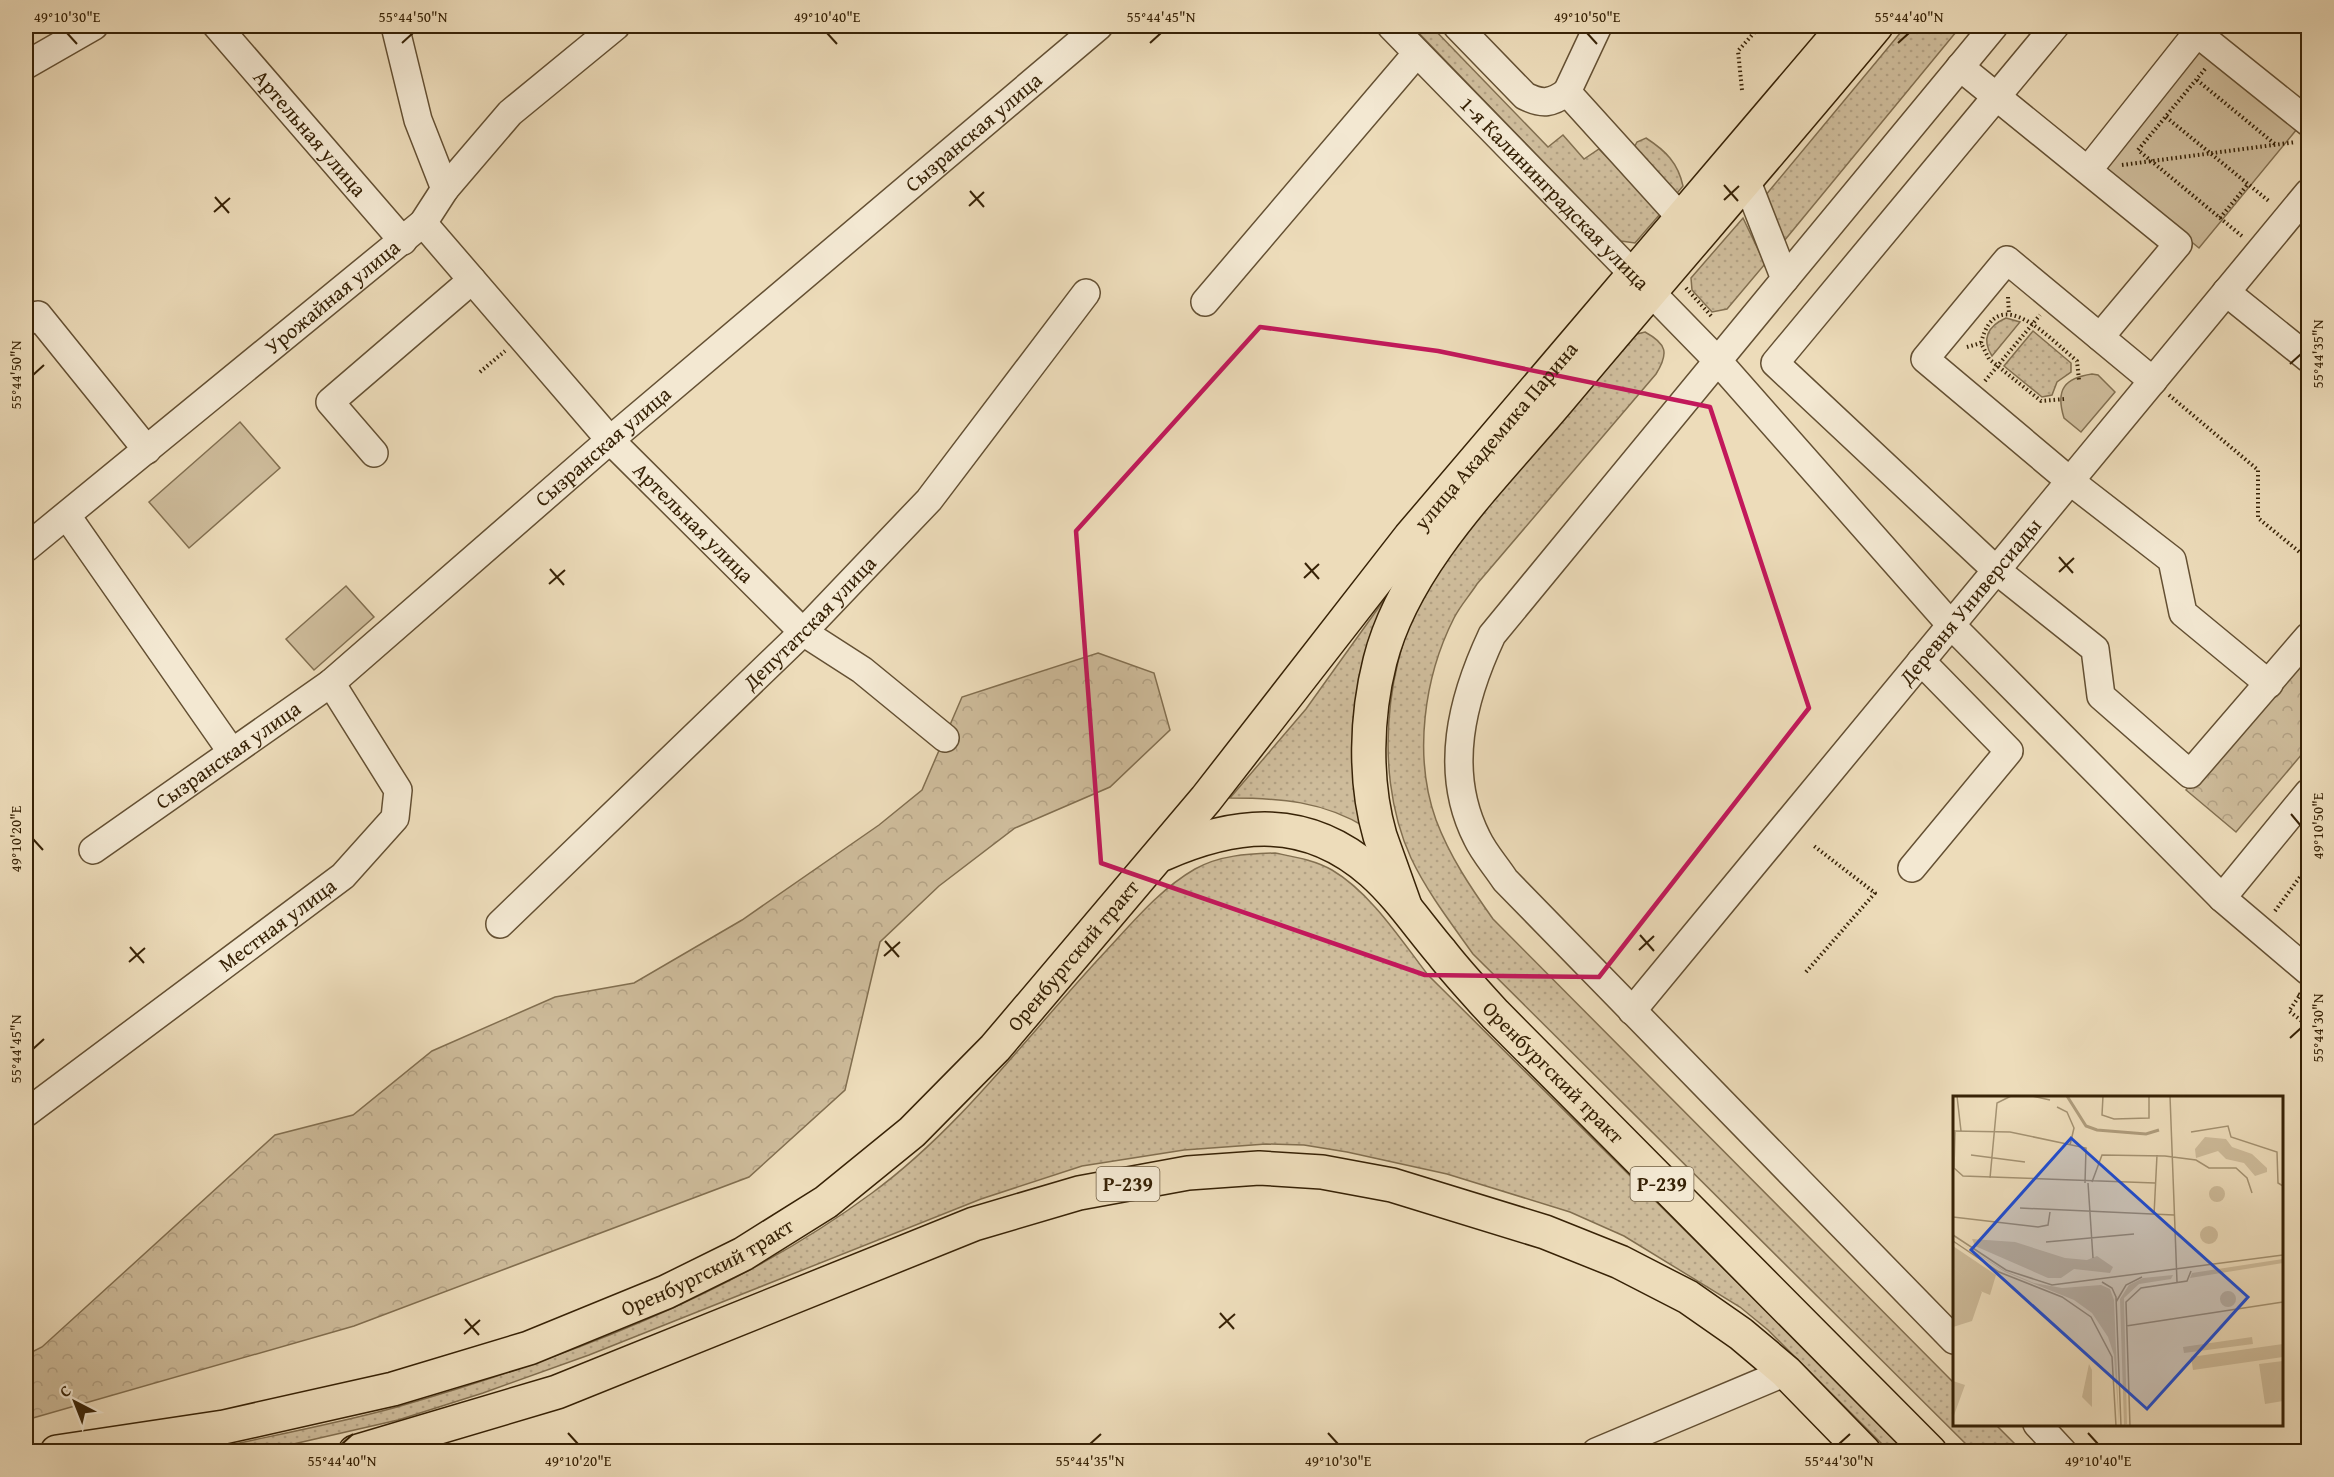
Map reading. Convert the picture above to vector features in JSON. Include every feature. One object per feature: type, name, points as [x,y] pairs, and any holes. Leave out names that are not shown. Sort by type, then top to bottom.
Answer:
[{"type":"main road","name":"улица Академика Парина","points":[[1405,906],[1380,833],[1370,774],[1372,705],[1380,661],[1398,608],[1430,553],[1642,283],[1682,219],[1845,26]]},
{"type":"main road","name":"улица Академика Парина","points":[[1159,856],[1410,537],[1642,283],[1747,182],[1876,26]]},
{"type":"main road","name":"Оренбургский тракт","points":[[57,1452],[224,1427],[393,1389],[529,1348],[666,1292],[743,1254],[826,1202],[912,1132],[995,1048],[1159,856],[1200,838],[1237,830],[1280,829],[1316,838],[1345,852],[1372,872],[1405,906],[1440,952],[1495,1014],[1930,1452]]},
{"type":"main road","name":"Р-239","points":[[355,1452],[557,1392],[975,1224],[1079,1193],[1188,1173],[1259,1168],[1322,1172],[1392,1185],[1545,1232],[1620,1262],[1688,1297],[1741,1334],[1786,1372],[1864,1452]]},
{"type":"street","points":[[29,55],[94,26]]},
{"type":"street","name":"Артельная улица","points":[[217,26],[403,241]]},
{"type":"street","points":[[395,26],[418,120],[445,189]]},
{"type":"street","name":"Урожайная улица","points":[[26,548],[403,241],[423,223],[445,189],[510,113],[616,26]]},
{"type":"street","name":"Сызранская улица","points":[[93,849],[331,683],[610,440],[1100,26]]},
{"type":"street","name":"1-я Калининградская улица","points":[[1391,26],[1717,360],[1951,625],[2301,980]]},
{"type":"street","points":[[1457,26],[1525,96],[1538,103],[1553,102],[1567,92],[1598,26]]},
{"type":"street","points":[[1953,1339],[1505,880],[1477,838],[1459,788],[1459,747],[1463,708],[1474,673],[1492,636],[1994,26]]},
{"type":"street","points":[[2055,26],[1775,363],[1996,570],[2095,649],[2101,696],[2190,774],[2308,637]]},
{"type":"street","points":[[2089,169],[2197,33],[2220,51],[2303,132]]},
{"type":"street","points":[[1205,302],[1417,53]]},
{"type":"street","points":[[1960,67],[1986,90],[1997,96],[2089,169],[2178,244],[2100,337]]},
{"type":"street","points":[[1567,92],[1682,219]]},
{"type":"street","points":[[1747,182],[1785,279]]},
{"type":"street","name":"Деревня Универсиады","points":[[1632,1011],[2308,193]]},
{"type":"street","name":"Артельная улица","points":[[423,223],[610,440],[803,633],[862,670],[945,738]]},
{"type":"street","points":[[2153,381],[2007,260],[1925,359],[2070,481],[2172,560],[2182,613],[2269,684]]},
{"type":"street","points":[[374,453],[330,402],[472,280]]},
{"type":"street","points":[[2226,292],[2308,358]]},
{"type":"street","name":"Депутатская улица","points":[[500,924],[803,633],[929,500],[1086,293]]},
{"type":"street","points":[[26,322],[38,315],[147,450]]},
{"type":"street","points":[[67,516],[231,751]]},
{"type":"street","points":[[1912,868],[2009,751],[1921,661]]},
{"type":"street","name":"Местная улица","points":[[26,1113],[343,876],[395,818],[398,790],[331,683]]},
{"type":"street","points":[[2222,898],[2308,793]]},
{"type":"street","points":[[1596,1452],[1786,1372]]},
{"type":"street","points":[[2038,1426],[2063,1452]]},
{"type":"path","points":[[1742,90],[1738,51],[1760,26]]},
{"type":"path","points":[[2220,51],[2138,150],[2246,239]]},
{"type":"path","points":[[2197,80],[2276,145]]},
{"type":"path","points":[[2166,117],[2274,206]]},
{"type":"path","points":[[2089,169],[2276,145],[2303,132]]},
{"type":"path","points":[[2220,218],[2248,184]]},
{"type":"path","points":[[1971,397],[2054,298]]},
{"type":"path","points":[[2064,399],[2041,401],[1996,366],[1984,352],[1981,343],[1990,322],[1998,317],[2014,314],[2032,324],[2077,362],[2079,380]]},
{"type":"path","points":[[480,372],[521,337]]},
{"type":"path","points":[[2153,381],[2258,470],[2258,518],[2308,559]]},
{"type":"path","points":[[1806,972],[1875,892],[1814,846]]},
{"type":"path","points":[[2275,909],[2308,866]]},
{"type":"path","points":[[2301,980],[2301,995],[2289,1011],[2308,1026]]},
{"type":"highlighted area","points":[[1260,327],[1438,351],[1710,407],[1809,708],[1599,977],[1425,975],[1101,863],[1076,531]]},
{"type":"green space","points":[[1412,26],[1431,26],[1548,147],[1563,135],[1584,159],[1599,149],[1661,213],[1635,243],[1621,241]]},
{"type":"green space","points":[[1906,26],[1961,26],[1784,241],[1765,196]]},
{"type":"green space","points":[[2197,48],[2297,129],[2199,248],[2100,167]]},
{"type":"green space","points":[[1646,138],[1665,153],[1678,171],[1683,186],[1673,198],[1630,155],[1637,142]]},
{"type":"green space","points":[[1743,218],[1765,264],[1727,309],[1712,312],[1692,290],[1691,278]]},
{"type":"green space","points":[[2006,318],[2020,322],[1992,356],[1987,344],[1988,334],[1995,325]]},
{"type":"green space","points":[[2033,331],[2071,363],[2071,372],[2057,382],[2052,395],[2042,397],[2004,366]]},
{"type":"green space","points":[[1645,332],[1662,345],[1663,360],[1656,374],[1477,584],[1456,614],[1444,641],[1435,665],[1425,717],[1425,770],[1436,820],[1454,859],[1493,919],[1953,1382],[1953,1426],[1997,1426],[2022,1451],[1973,1451],[1473,954],[1424,883],[1411,858],[1398,822],[1390,783],[1388,743],[1391,702],[1398,662],[1410,624],[1426,588],[1446,555],[1469,527],[1637,334]]},
{"type":"green space","points":[[2098,375],[2115,392],[2081,432],[2064,418],[2062,392],[2064,387],[2075,378]]},
{"type":"green space","points":[[240,422],[280,468],[189,548],[149,502]]},
{"type":"green space","points":[[346,586],[374,617],[314,670],[286,639]]},
{"type":"green space","points":[[1389,593],[1372,646],[1367,828],[1334,812],[1301,803],[1230,798],[1306,709]]},
{"type":"green space","points":[[2308,645],[2308,747],[2236,832],[2186,790]]},
{"type":"green space","points":[[1098,653],[1154,673],[1170,730],[1110,787],[1015,828],[939,886],[880,942],[845,1090],[749,1177],[354,1326],[26,1420],[26,1355],[42,1347],[275,1135],[353,1115],[432,1051],[555,997],[634,983],[742,920],[879,825],[922,790],[962,697]]},
{"type":"green space","points":[[1275,853],[1319,864],[1332,870],[1360,891],[1428,975],[1907,1451],[1889,1451],[1768,1330],[1740,1307],[1624,1236],[1570,1212],[1447,1174],[1347,1152],[1304,1145],[1266,1144],[1184,1150],[1082,1166],[981,1199],[589,1355],[483,1393],[398,1420],[263,1451],[198,1452],[397,1407],[521,1368],[644,1321],[763,1263],[819,1230],[905,1167],[966,1109],[1126,929],[1170,886],[1204,864],[1224,858]]}]
